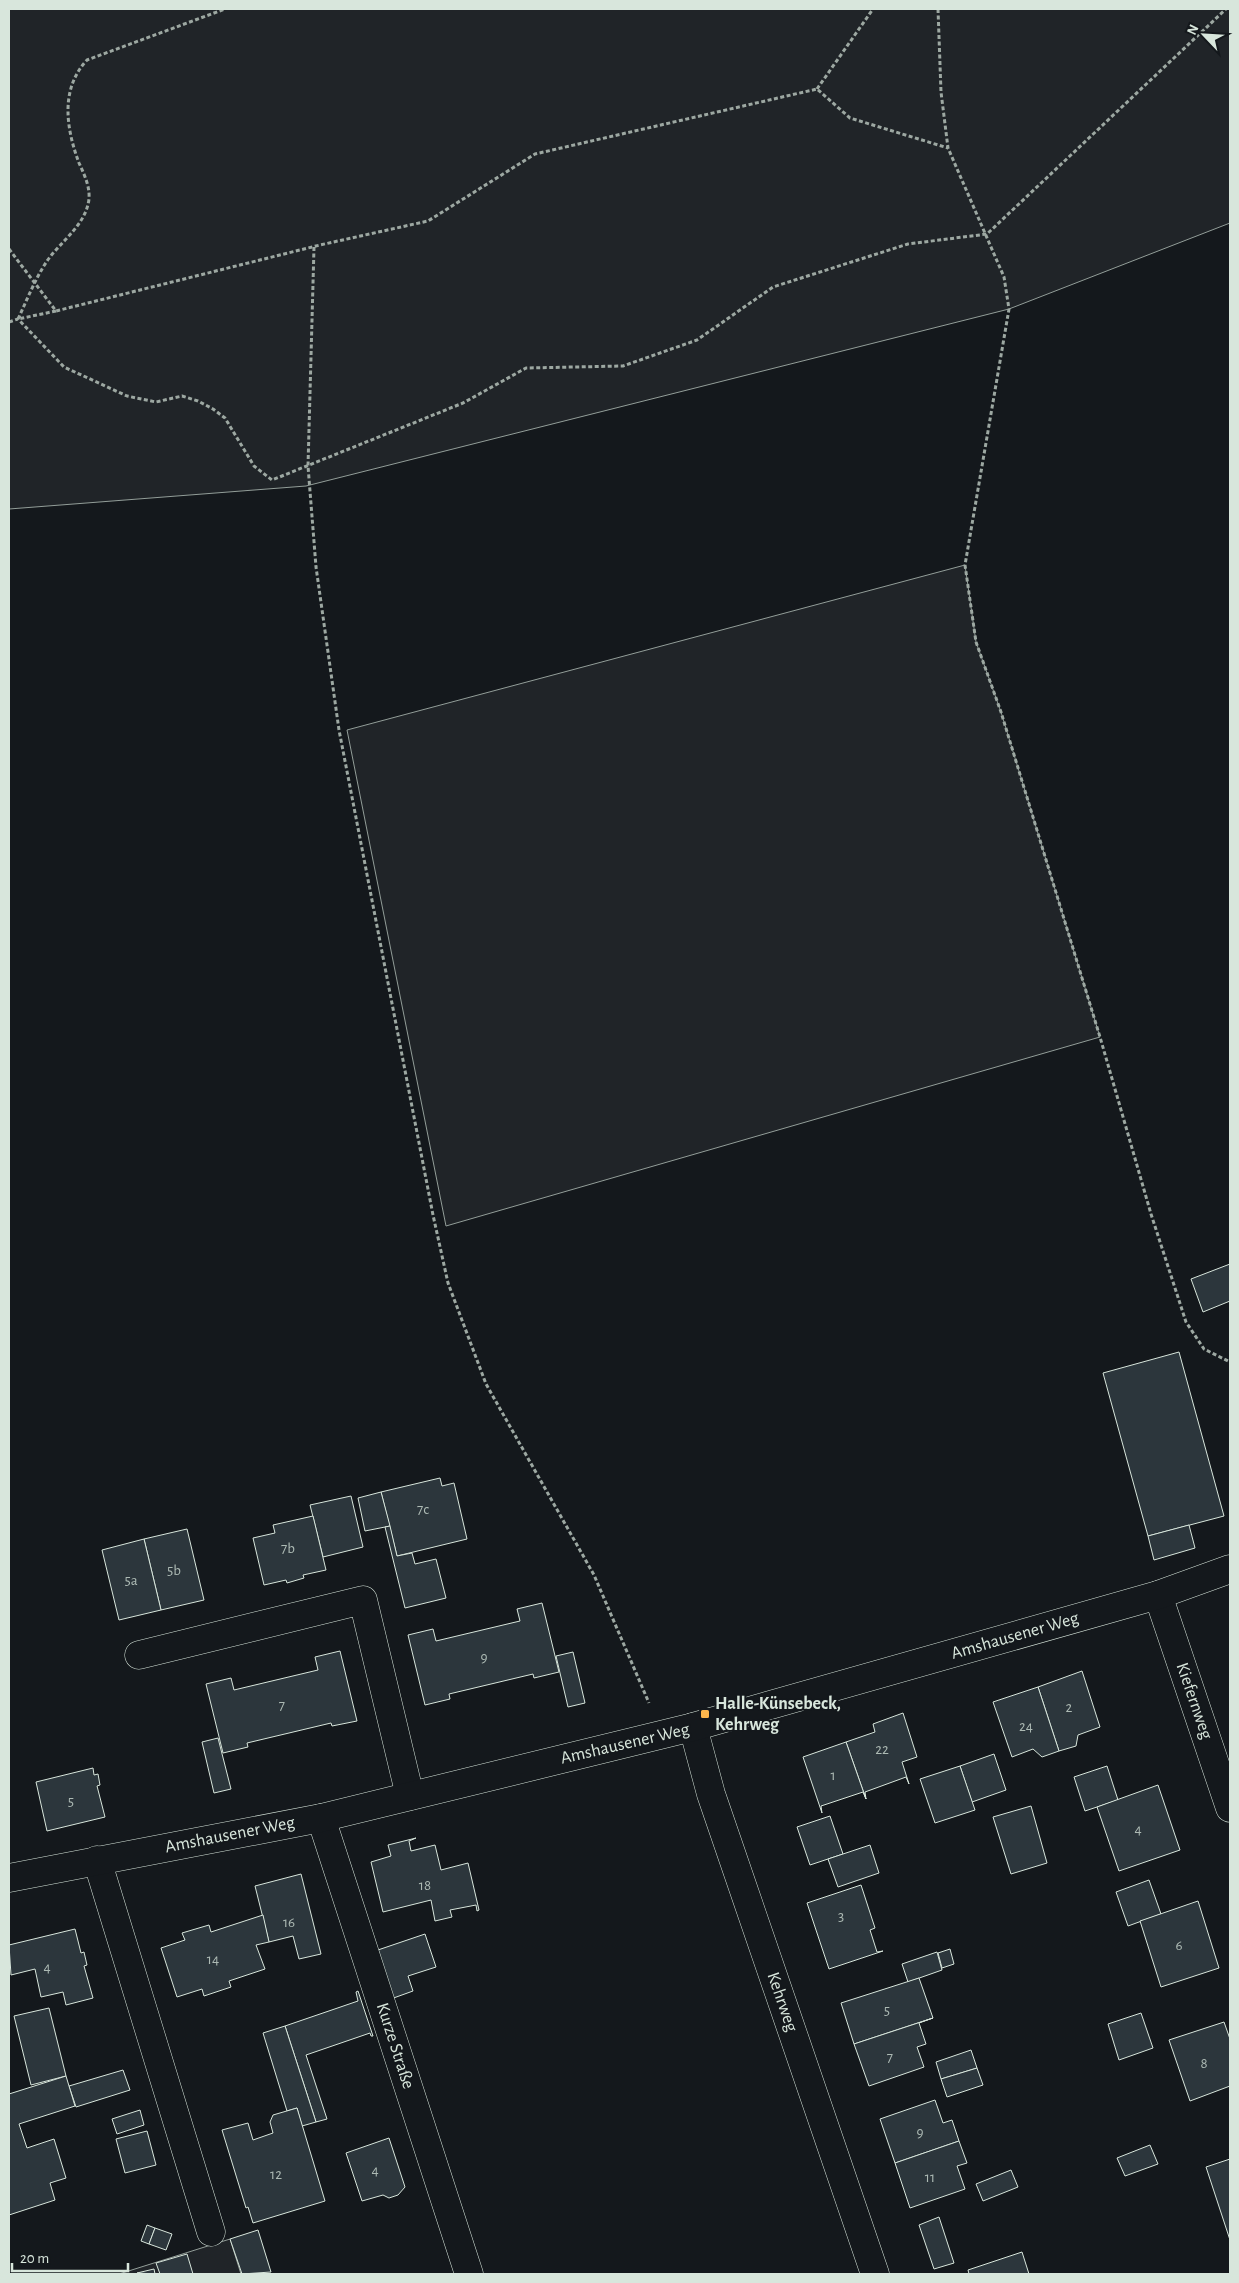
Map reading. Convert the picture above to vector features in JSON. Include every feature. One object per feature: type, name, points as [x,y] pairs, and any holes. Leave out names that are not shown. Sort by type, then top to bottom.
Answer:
[{"type":"street","name":"Amshausener Weg","points":[[9,1878],[321,1818],[693,1727],[1158,1595],[1230,1569]]},
{"type":"street","name":"Kiefernweg","points":[[1158,1595],[1230,1808]]},
{"type":"street","points":[[138,1655],[363,1600],[410,1796]]},
{"type":"street","name":"Kehrweg","points":[[693,1727],[711,1794],[875,2274]]},
{"type":"street","name":"Kurze Straße","points":[[321,1818],[469,2274]]},
{"type":"street","points":[[97,1860],[210,2232]]},
{"type":"path","points":[[18,319],[47,262],[83,218],[89,199],[87,182],[68,132],[68,99],[72,81],[78,69],[87,60],[225,9]]},
{"type":"path","points":[[9,322],[428,221],[535,154],[817,89],[873,9]]},
{"type":"path","points":[[938,9],[942,92],[948,148],[987,234],[1004,277],[1009,309],[965,566],[976,642],[1001,712],[1100,1037],[1151,1214],[1186,1322],[1204,1349],[1230,1362]]},
{"type":"path","points":[[18,319],[64,367],[127,396],[156,402],[182,396],[198,401],[213,409],[225,418],[254,466],[272,480],[463,403],[526,368],[624,366],[697,340],[772,287],[908,244],[987,234],[1226,9]]},
{"type":"path","points":[[817,89],[850,118],[948,148]]},
{"type":"path","points":[[314,247],[308,466],[316,567],[339,730],[433,1215],[448,1283],[486,1384],[594,1575],[647,1695],[656,1736]]},
{"type":"path","points":[[9,249],[56,311]]},
{"type":"shaded area","points":[[9,9],[1230,9],[1230,223],[1009,309],[306,486],[9,509]]},
{"type":"shaded area","points":[[965,565],[976,642],[1001,712],[1100,1037],[446,1226],[347,730]]},
{"type":"shaded area","points":[[230,2239],[241,2274],[119,2274]]},
{"type":"building","points":[[1230,1264],[1230,1301],[1203,1312],[1191,1279]]},
{"type":"building","points":[[1179,1352],[1224,1516],[1148,1536],[1103,1373]]},
{"type":"building","points":[[440,1478],[442,1486],[454,1483],[467,1539],[397,1556],[381,1492]]},
{"type":"building","points":[[381,1492],[390,1526],[365,1531],[358,1498]]},
{"type":"building","points":[[351,1496],[363,1547],[323,1557],[310,1505]]},
{"type":"building","points":[[313,1516],[326,1570],[303,1575],[304,1578],[287,1583],[286,1580],[264,1585],[253,1538],[275,1533],[273,1525]]},
{"type":"building","points":[[1189,1525],[1195,1548],[1154,1560],[1148,1536]]},
{"type":"building","points":[[390,1526],[397,1556],[412,1553],[415,1564],[436,1559],[446,1598],[405,1608],[385,1527]]},
{"type":"building","points":[[187,1529],[204,1600],[161,1610],[144,1539]]},
{"type":"building","points":[[144,1539],[161,1610],[119,1620],[102,1550]]},
{"type":"building","points":[[542,1603],[559,1672],[534,1678],[533,1674],[449,1694],[450,1699],[425,1705],[408,1635],[433,1629],[436,1641],[520,1621],[517,1609]]},
{"type":"building","points":[[340,1651],[357,1721],[332,1726],[331,1723],[247,1743],[248,1747],[223,1753],[206,1684],[231,1678],[234,1690],[318,1670],[315,1657]]},
{"type":"building","points":[[573,1652],[585,1703],[568,1707],[556,1656]]},
{"type":"building","points":[[1082,1671],[1100,1727],[1078,1735],[1076,1746],[1059,1751],[1038,1687]]},
{"type":"building","points":[[1038,1687],[1059,1751],[1042,1757],[1033,1749],[1012,1757],[993,1702]]},
{"type":"building","points":[[903,1713],[917,1757],[902,1762],[909,1784],[906,1777],[865,1792],[866,1799],[846,1742],[875,1732],[873,1724]]},
{"type":"building","points":[[218,1738],[231,1789],[214,1793],[202,1742]]},
{"type":"building","points":[[846,1742],[866,1799],[863,1792],[821,1806],[822,1813],[803,1757]]},
{"type":"building","points":[[994,1754],[1006,1790],[972,1802],[960,1766]]},
{"type":"building","points":[[960,1766],[975,1810],[935,1823],[920,1779]]},
{"type":"building","points":[[1107,1766],[1118,1800],[1085,1811],[1074,1777]]},
{"type":"building","points":[[93,1768],[94,1775],[98,1774],[100,1785],[97,1786],[105,1817],[47,1831],[36,1782]]},
{"type":"building","points":[[1158,1785],[1180,1850],[1119,1871],[1097,1807]]},
{"type":"building","points":[[1031,1806],[1047,1863],[1011,1874],[993,1817]]},
{"type":"building","points":[[830,1816],[843,1854],[810,1865],[797,1827]]},
{"type":"building","points":[[416,1838],[409,1841],[411,1851],[435,1845],[441,1870],[468,1863],[479,1910],[477,1911],[476,1905],[450,1910],[452,1917],[435,1921],[431,1900],[383,1912],[371,1862],[391,1856],[388,1845]]},
{"type":"building","points":[[870,1845],[879,1873],[838,1887],[828,1859]]},
{"type":"building","points":[[301,1874],[321,1954],[299,1959],[293,1936],[269,1942],[255,1886]]},
{"type":"building","points":[[1149,1880],[1161,1914],[1128,1926],[1116,1892]]},
{"type":"building","points":[[861,1885],[875,1928],[870,1930],[877,1952],[883,1951],[829,1969],[807,1903]]},
{"type":"building","points":[[1198,1901],[1219,1968],[1161,1987],[1140,1921]]},
{"type":"building","points":[[263,1915],[269,1942],[256,1945],[265,1969],[229,1981],[231,1987],[204,1996],[202,1989],[177,1997],[161,1948],[185,1940],[182,1933],[209,1925],[211,1932]]},
{"type":"building","points":[[75,1929],[81,1953],[84,1952],[87,1965],[84,1966],[93,1998],[66,2005],[63,1992],[41,1997],[35,1969],[11,1975],[9,1945]]},
{"type":"building","points":[[425,1934],[436,1967],[408,1976],[413,1991],[388,2000],[372,1952]]},
{"type":"building","points":[[950,1949],[954,1964],[942,1968],[938,1953]]},
{"type":"building","points":[[937,1952],[942,1970],[908,1982],[902,1964]]},
{"type":"building","points":[[919,1978],[933,2018],[854,2044],[841,2003]]},
{"type":"building","points":[[358,1991],[373,2036],[370,2033],[306,2055],[327,2119],[316,2122],[285,2026],[358,2001],[356,1992]]},
{"type":"building","points":[[49,2008],[66,2076],[31,2085],[14,2016]]},
{"type":"building","points":[[1141,2013],[1153,2048],[1119,2060],[1108,2024]]},
{"type":"building","points":[[933,2018],[919,2023],[926,2044],[917,2047],[924,2067],[869,2086],[854,2044]]},
{"type":"building","points":[[1224,2022],[1230,2039],[1230,2086],[1190,2101],[1169,2040]]},
{"type":"building","points":[[285,2026],[316,2122],[302,2126],[297,2108],[287,2111],[263,2033]]},
{"type":"building","points":[[971,2050],[977,2068],[941,2079],[936,2062]]},
{"type":"building","points":[[977,2068],[983,2085],[947,2097],[941,2079]]},
{"type":"building","points":[[123,2070],[130,2090],[76,2107],[69,2086]]},
{"type":"building","points":[[66,2076],[75,2106],[19,2124],[27,2148],[54,2139],[66,2178],[50,2183],[55,2200],[9,2215],[9,2094]]},
{"type":"building","points":[[935,2100],[943,2123],[952,2120],[959,2141],[895,2163],[880,2119]]},
{"type":"building","points":[[297,2108],[325,2201],[253,2223],[248,2207],[246,2208],[222,2130],[248,2123],[253,2140],[273,2133],[270,2122],[273,2115]]},
{"type":"building","points":[[140,2110],[144,2125],[117,2134],[112,2119]]},
{"type":"building","points":[[147,2131],[156,2165],[125,2173],[116,2139]]},
{"type":"building","points":[[389,2138],[405,2187],[398,2195],[389,2198],[383,2195],[362,2201],[346,2153]]},
{"type":"building","points":[[959,2141],[967,2163],[957,2166],[965,2189],[910,2208],[895,2163]]},
{"type":"building","points":[[1150,2145],[1158,2164],[1125,2176],[1117,2158]]},
{"type":"building","points":[[1230,2159],[1230,2240],[1206,2167]]},
{"type":"building","points":[[1011,2170],[1018,2187],[983,2201],[976,2184]]},
{"type":"building","points":[[939,2217],[954,2263],[934,2269],[919,2225]]},
{"type":"building","points":[[147,2225],[155,2228],[149,2244],[141,2241]]},
{"type":"building","points":[[155,2228],[172,2234],[166,2250],[149,2244]]},
{"type":"building","points":[[258,2230],[271,2272],[242,2274],[230,2239]]},
{"type":"building","points":[[1022,2252],[1029,2274],[969,2274],[968,2270]]},
{"type":"building","points":[[187,2254],[193,2274],[160,2274],[156,2263]]},
{"type":"building","points":[[154,2269],[155,2274],[137,2273]]},
{"type":"place","name":"Halle-Künsebeck, Kehrweg","points":[[705,1714]]}]
